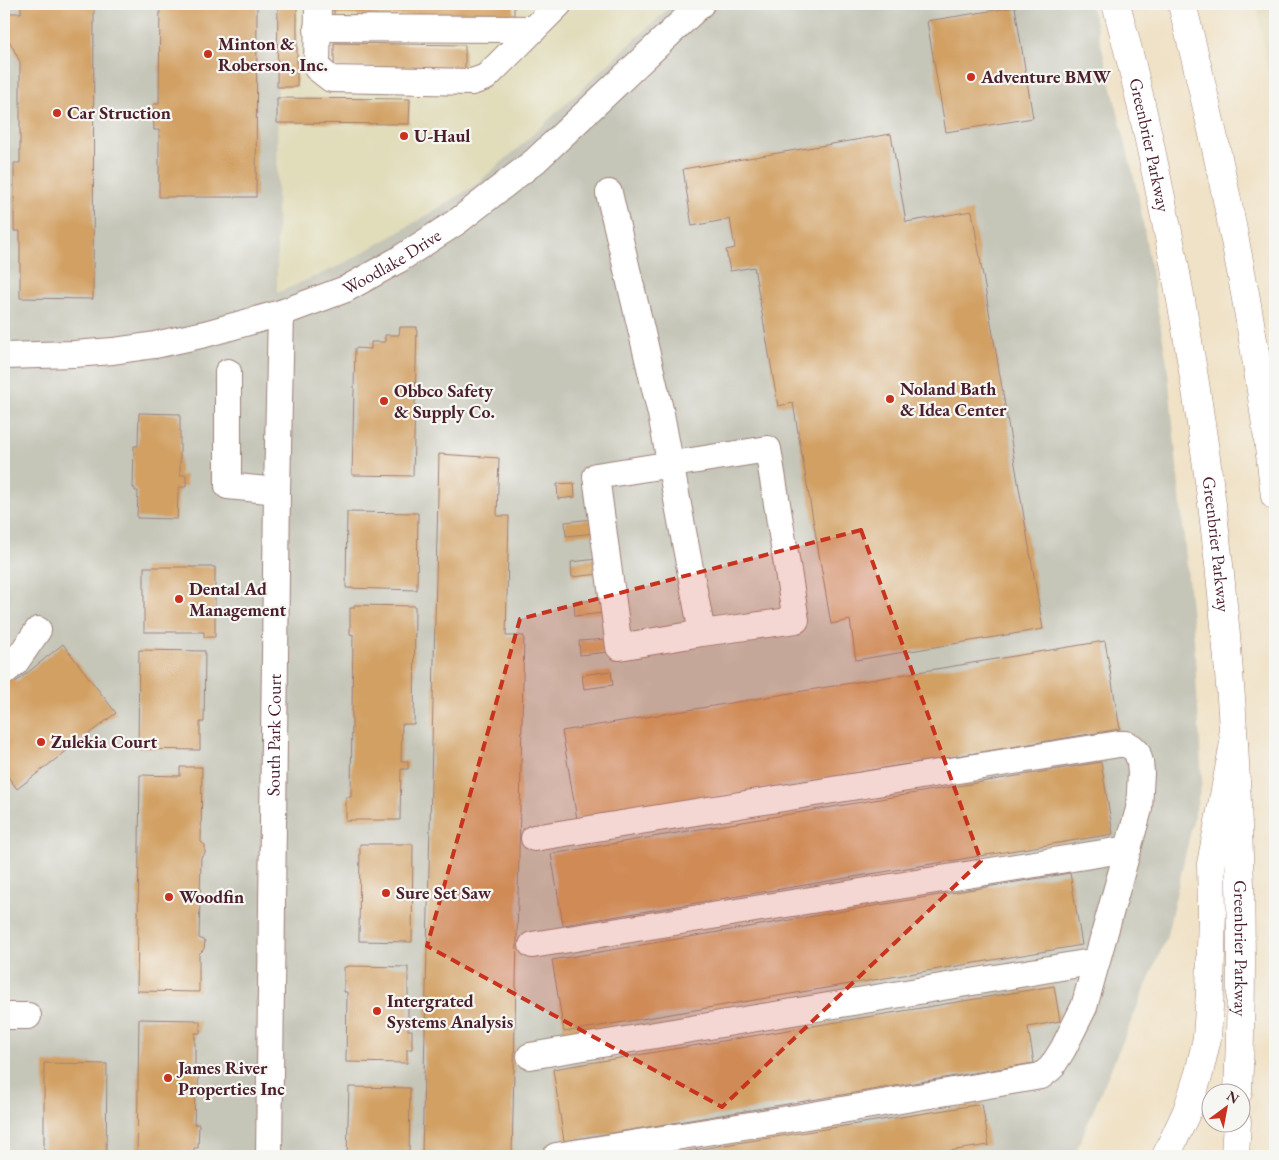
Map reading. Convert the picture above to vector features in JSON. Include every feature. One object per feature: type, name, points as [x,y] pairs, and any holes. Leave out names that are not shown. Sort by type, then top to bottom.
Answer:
[{"type":"main road","name":"Greenbrier Parkway","points":[[1116,4],[1142,112],[1182,304],[1197,395],[1222,584],[1230,678],[1240,871],[1241,968],[1238,1082]]},
{"type":"main road","points":[[1182,4],[1201,79],[1244,283],[1275,496]]},
{"type":"main road","points":[[1166,1156],[1187,1111],[1200,1073],[1207,1038],[1212,910],[1211,864],[1234,743]]},
{"type":"main road","points":[[1235,1156],[1236,1132]]},
{"type":"street","points":[[534,29],[318,16],[317,68],[331,80],[472,82],[486,77],[534,29],[559,4]]},
{"type":"street","name":"Woodlake Drive","points":[[4,356],[113,351],[155,344],[205,334],[281,313],[346,289],[398,260],[458,221],[534,161],[701,4]]},
{"type":"street","points":[[609,193],[662,414],[702,633]]},
{"type":"street","name":"South Park Court","points":[[269,1156],[281,313]]},
{"type":"street","points":[[228,372],[228,486],[277,491]]},
{"type":"street","points":[[768,450],[796,620],[702,633],[619,647],[596,476],[768,450]]},
{"type":"street","points":[[4,672],[15,663],[38,630]]},
{"type":"street","points":[[534,838],[1119,744],[1132,747],[1137,752],[1140,762],[1139,809],[1084,1007],[1059,1056],[1051,1068],[1041,1076],[556,1156]]},
{"type":"street","points":[[532,945],[1128,848]]},
{"type":"street","points":[[530,1056],[1097,960]]},
{"type":"highlighted area","points":[[861,530],[981,861],[722,1107],[427,946],[520,619]]},
{"type":"shaded area","points":[[4,4],[278,4],[277,293],[341,265],[474,186],[517,149],[673,4],[1091,4],[1138,194],[1167,363],[1194,639],[1202,782],[1166,939],[1074,1156],[4,1156]]},
{"type":"shaded area","name":"U-Haul","points":[[278,4],[673,4],[517,149],[474,186],[341,265],[277,293]]},
{"type":"shaded area","points":[[1257,4],[1275,4],[1275,119],[1272,101]]},
{"type":"building","name":"Car Struction","points":[[21,4],[94,4],[93,299],[20,298],[20,231],[14,231],[14,163],[20,163],[20,62],[8,38],[8,13],[21,13]]},
{"type":"building","name":"Minton & Roberson, Inc.","points":[[160,4],[257,4],[256,197],[159,197],[159,130],[154,130],[153,104],[159,104]]},
{"type":"building","points":[[278,4],[297,4],[297,87],[277,87]]},
{"type":"building","points":[[334,4],[514,4],[514,16],[334,15]]},
{"type":"building","points":[[1015,7],[1033,118],[946,132],[927,21]]},
{"type":"building","points":[[334,43],[465,45],[465,69],[334,67]]},
{"type":"building","points":[[277,98],[410,99],[409,124],[277,123]]},
{"type":"building","name":"Noland Bath & Idea Center","points":[[891,134],[906,222],[972,211],[1043,629],[856,660],[850,620],[831,624],[793,403],[778,406],[754,267],[730,271],[726,250],[735,248],[730,219],[692,226],[683,169]]},
{"type":"building","name":"Obbco Safety & Supply Co.","points":[[400,327],[417,327],[413,476],[352,475],[355,348],[371,349],[371,342],[385,342],[385,335],[399,335]]},
{"type":"building","points":[[139,413],[180,414],[180,475],[186,475],[186,487],[179,487],[177,519],[137,518],[138,491],[135,491],[135,488],[133,488],[134,446],[138,446]]},
{"type":"building","points":[[439,454],[499,458],[497,516],[509,516],[506,636],[524,636],[512,1156],[422,1156]]},
{"type":"building","points":[[574,483],[575,497],[558,499],[557,484]]},
{"type":"building","points":[[347,512],[418,513],[417,590],[346,588]]},
{"type":"building","points":[[593,519],[595,533],[566,536],[565,522]]},
{"type":"building","points":[[598,559],[600,574],[572,577],[571,562]]},
{"type":"building","name":"Dental Ad Management","points":[[144,567],[215,567],[215,637],[204,637],[204,632],[144,632]]},
{"type":"building","points":[[602,599],[604,613],[575,616],[574,602]]},
{"type":"building","points":[[354,605],[415,606],[414,724],[402,724],[401,761],[408,761],[408,769],[401,769],[400,820],[346,821],[346,797],[351,797],[353,634],[350,635],[350,608],[354,608]]},
{"type":"building","points":[[608,639],[609,652],[580,655],[579,641]]},
{"type":"building","points":[[1105,641],[1120,729],[577,819],[562,731]]},
{"type":"building","name":"Zulekia Court","points":[[63,644],[116,713],[17,789],[4,771],[4,665],[16,682]]},
{"type":"building","points":[[139,650],[205,651],[204,722],[200,722],[200,750],[138,749]]},
{"type":"building","points":[[611,671],[613,685],[584,689],[582,675]]},
{"type":"building","points":[[1101,762],[1113,834],[563,925],[551,854]]},
{"type":"building","name":"Woodfin","points":[[180,767],[202,767],[201,842],[205,845],[205,854],[201,857],[199,938],[205,941],[204,949],[199,954],[199,992],[137,991],[140,775],[180,776]]},
{"type":"building","name":"Sure Set Saw","points":[[360,844],[413,844],[412,942],[359,941]]},
{"type":"building","points":[[1070,873],[1082,945],[564,1032],[552,960]]},
{"type":"building","name":"Intergrated Systems Analysis","points":[[344,967],[408,967],[408,1030],[412,1030],[412,1049],[407,1049],[407,1063],[346,1062],[347,992],[344,992]]},
{"type":"building","points":[[1054,986],[1060,1021],[1028,1027],[1034,1063],[564,1141],[553,1069]]},
{"type":"building","name":"James River Properties Inc","points":[[139,1019],[200,1021],[200,1033],[195,1033],[195,1067],[199,1066],[198,1090],[195,1090],[194,1124],[199,1124],[198,1148],[194,1148],[193,1156],[137,1156]]},
{"type":"building","points":[[44,1063],[107,1064],[106,1156],[44,1156]]},
{"type":"building","points":[[349,1087],[410,1088],[409,1156],[347,1156]]},
{"type":"building","points":[[982,1104],[989,1145],[936,1153],[937,1156],[662,1156],[662,1155]]},
{"type":"place","name":"Minton & Roberson, Inc.","points":[[208,54]]},
{"type":"place","name":"Adventure BMW","points":[[971,77]]},
{"type":"place","name":"Car Struction","points":[[57,113]]},
{"type":"place","name":"U-Haul","points":[[404,136]]},
{"type":"place","name":"Noland Bath & Idea Center","points":[[890,399]]},
{"type":"place","name":"Obbco Safety & Supply Co.","points":[[384,401]]},
{"type":"place","name":"Dental Ad Management","points":[[179,599]]},
{"type":"place","name":"Zulekia Court","points":[[41,742]]},
{"type":"place","name":"Sure Set Saw","points":[[386,893]]},
{"type":"place","name":"Woodfin","points":[[169,897]]},
{"type":"place","name":"Intergrated Systems Analysis","points":[[377,1011]]},
{"type":"place","name":"James River Properties Inc","points":[[168,1078]]}]
